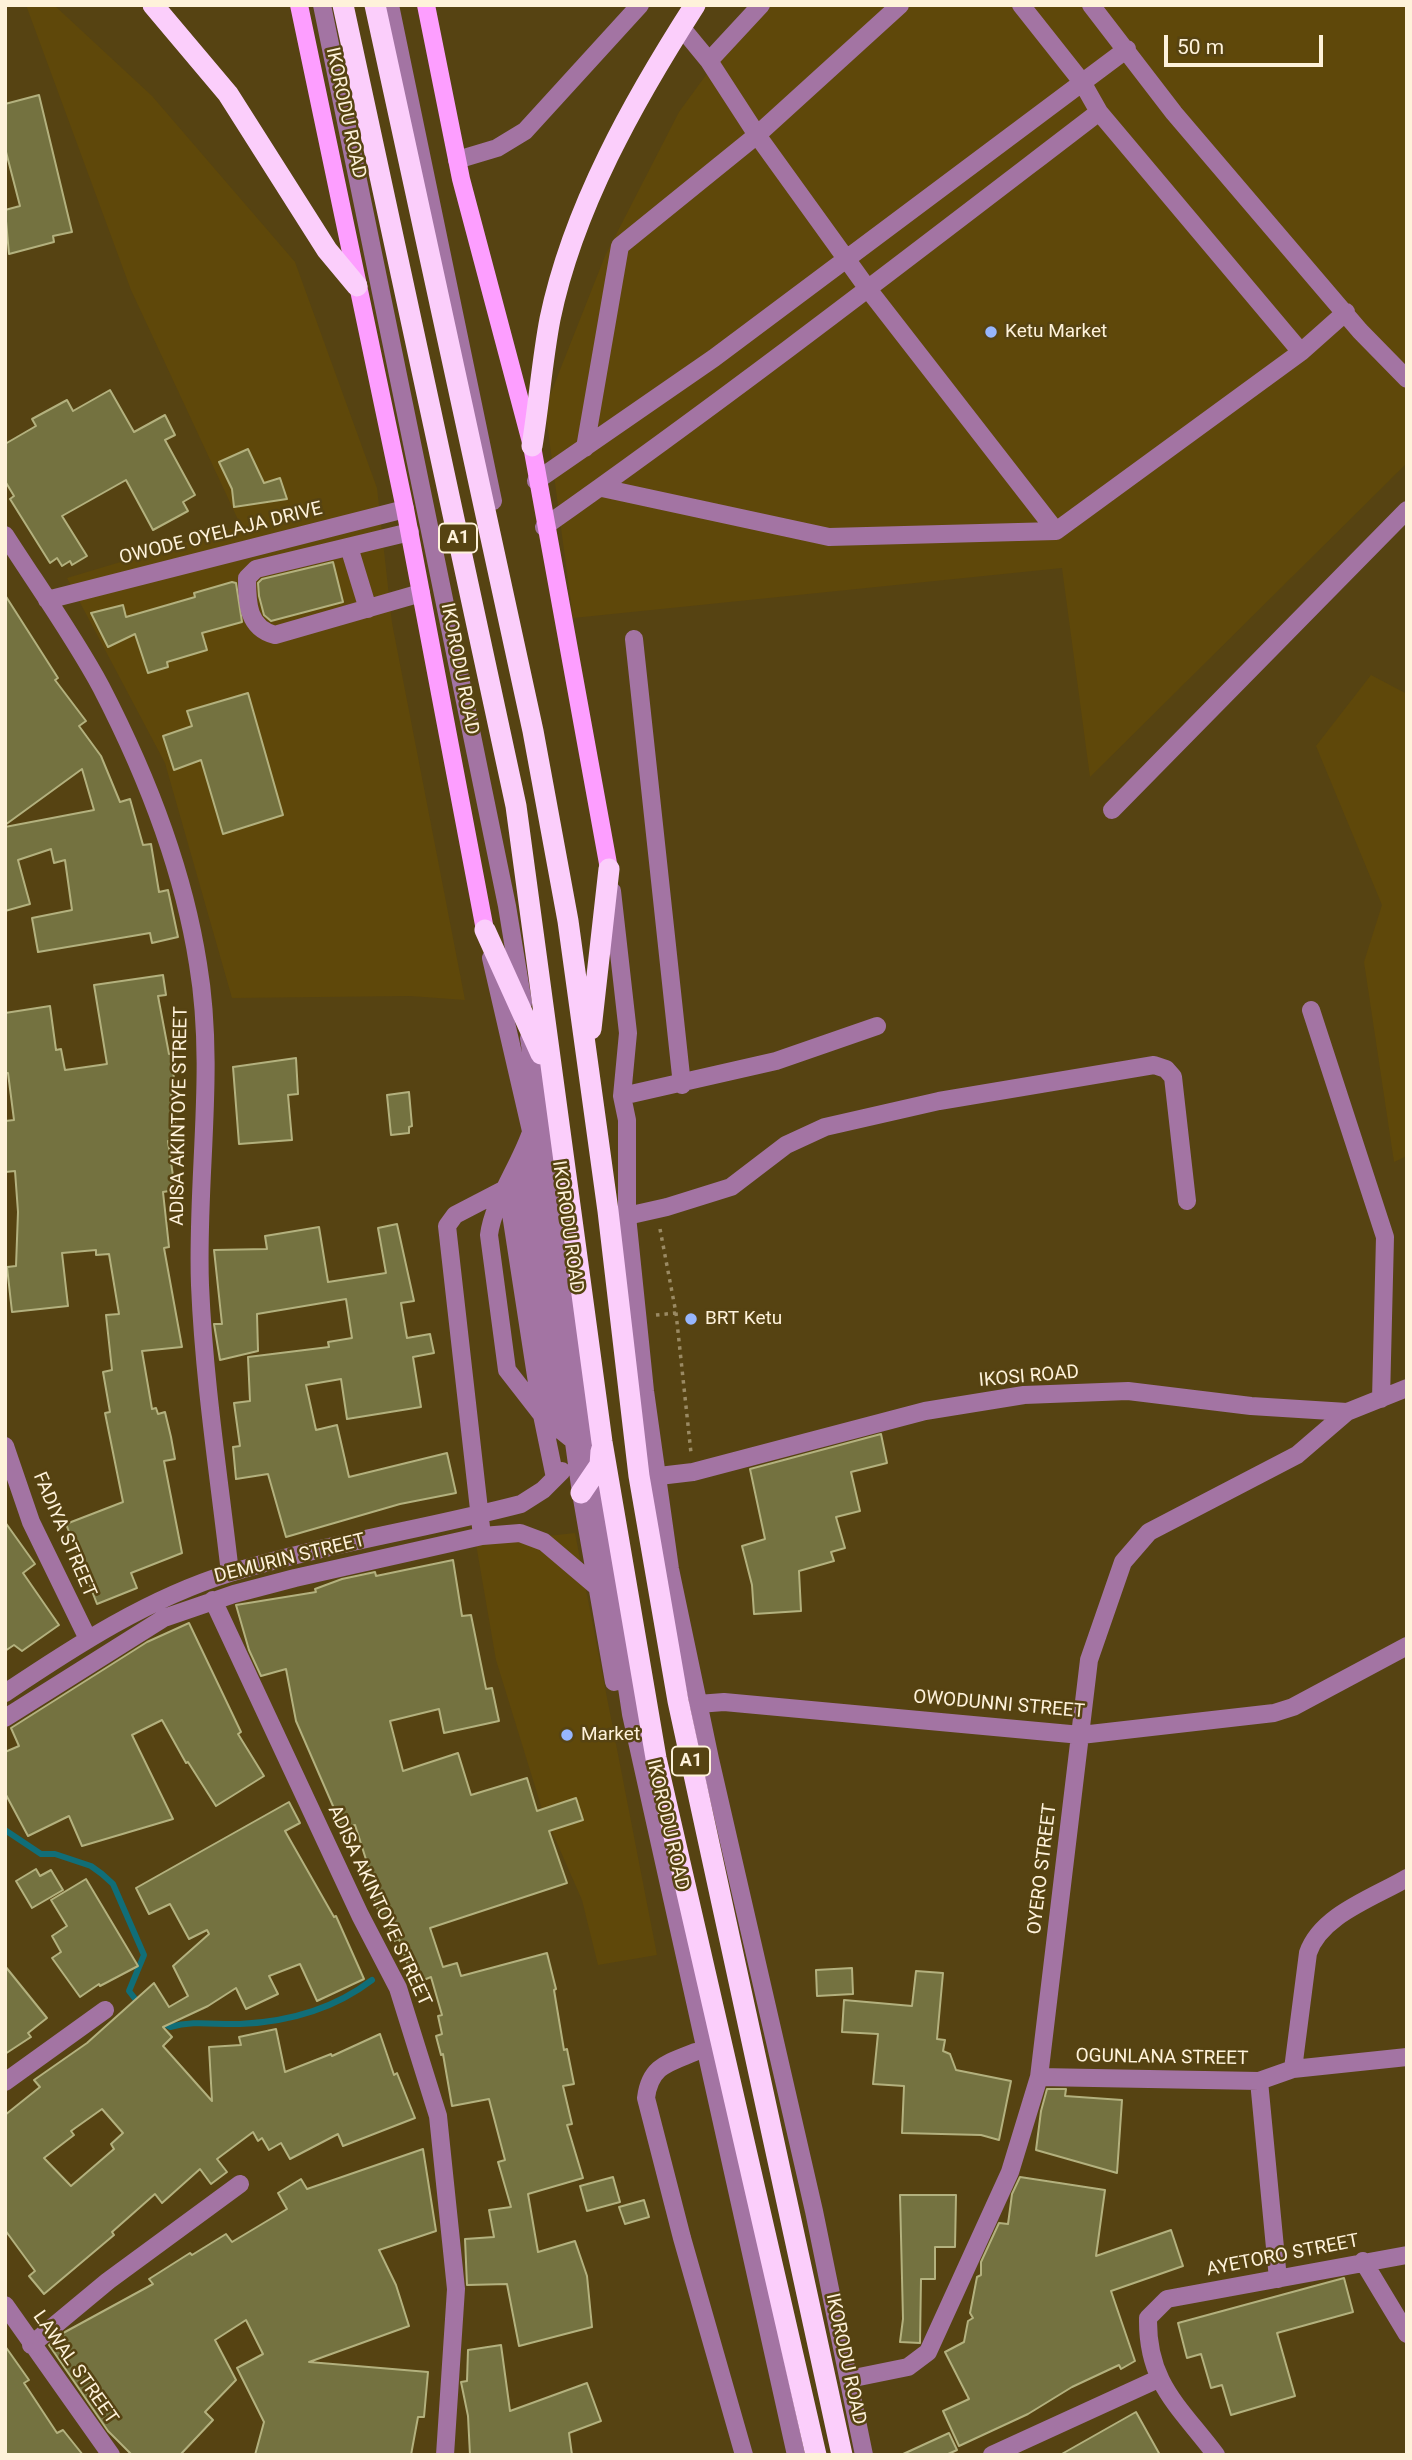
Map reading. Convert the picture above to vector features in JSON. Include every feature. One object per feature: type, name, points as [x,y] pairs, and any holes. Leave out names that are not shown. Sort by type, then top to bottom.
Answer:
[{"type":"highway","points":[[153,5],[228,94],[327,250],[357,286]]},
{"type":"highway","name":"IKORODU ROAD","points":[[343,5],[516,806],[551,1075],[573,1211],[585,1448],[816,2455]]},
{"type":"highway","name":"IKORODU ROAD","points":[[375,5],[533,731],[568,921],[588,1059],[639,1476],[678,1702],[842,2455]]},
{"type":"highway","points":[[532,446],[550,320],[571,249],[597,182],[695,5]]},
{"type":"highway","points":[[588,1059],[609,869]]},
{"type":"highway","points":[[485,930],[551,1075]]},
{"type":"highway","points":[[585,1448],[600,1465],[587,1486]]},
{"type":"main road","name":"IKORODU ROAD","points":[[299,5],[410,532],[485,930]]},
{"type":"main road","name":"IKORODU ROAD","points":[[426,5],[457,160],[532,446],[544,527],[609,869]]},
{"type":"street","points":[[322,5],[507,906],[526,1022],[585,1448]]},
{"type":"street","points":[[390,5],[575,906],[588,1059]]},
{"type":"street","points":[[457,160],[497,148],[525,131],[640,5]]},
{"type":"street","points":[[709,61],[761,5]]},
{"type":"street","points":[[585,448],[620,246],[757,135],[900,5]]},
{"type":"street","points":[[1021,5],[1082,82],[1099,112],[1301,352]]},
{"type":"street","points":[[1091,5],[1174,113],[1360,331],[1407,379]]},
{"type":"street","points":[[681,27],[709,61],[757,135],[868,289],[1056,531]]},
{"type":"street","points":[[536,481],[714,358],[1127,49]]},
{"type":"street","points":[[544,527],[602,488],[1099,112]]},
{"type":"street","points":[[602,488],[829,537],[1056,531],[1301,352],[1346,312]]},
{"type":"street","name":"OWODE OYELAJA DRIVE","points":[[47,600],[405,509]]},
{"type":"street","points":[[1112,810],[1407,510]]},
{"type":"street","points":[[410,532],[256,569],[247,578],[252,622],[263,632],[275,635],[421,593]]},
{"type":"street","name":"ADISA AKINTOYE STREET","points":[[5,535],[100,685],[137,762],[183,895],[198,964],[205,1026],[200,1286],[205,1358],[230,1573]]},
{"type":"street","points":[[349,547],[368,609]]},
{"type":"street","points":[[634,639],[682,1085]]},
{"type":"street","name":"IKORODU ROAD","points":[[609,869],[628,1033],[622,1096],[627,1120],[627,1216],[645,1391],[670,1569],[698,1704],[814,2211],[864,2455]]},
{"type":"street","name":"IKORODU ROAD","points":[[485,930],[531,1131],[585,1448],[597,1587],[622,1729],[785,2455]]},
{"type":"street","points":[[1311,1010],[1385,1237],[1381,1399]]},
{"type":"street","points":[[622,1096],[682,1085],[814,1050],[877,1026]]},
{"type":"street","points":[[627,1216],[732,1187],[786,1145],[825,1127],[939,1101],[1154,1065],[1166,1069],[1173,1077],[1187,1201]]},
{"type":"street","points":[[531,1131],[508,1188],[491,1219],[489,1236],[507,1370],[542,1415],[585,1448]]},
{"type":"street","points":[[520,1161],[559,1430]]},
{"type":"street","points":[[508,1188],[542,1415],[555,1478]]},
{"type":"street","points":[[482,1536],[447,1226],[455,1215],[508,1188]]},
{"type":"street","name":"IKOSI ROAD","points":[[659,1476],[693,1472],[925,1411],[1024,1395],[1128,1391],[1251,1406],[1347,1412],[1407,1388]]},
{"type":"street","name":"OYERO STREET","points":[[849,2379],[908,2367],[928,2352],[1010,2172],[1039,2077],[1089,1660],[1123,1562],[1149,1532],[1297,1455],[1347,1412]]},
{"type":"street","name":"FADIYA STREET","points":[[5,1446],[31,1522],[88,1639]]},
{"type":"street","name":"DEMURIN STREET","points":[[5,1693],[88,1639],[156,1602],[230,1573],[521,1504],[555,1478],[585,1448]]},
{"type":"street","points":[[587,1486],[631,1714],[796,2455]]},
{"type":"street","name":"DEMURIN STREET","points":[[5,1718],[164,1618],[295,1577],[482,1536],[520,1533],[544,1542],[597,1587]]},
{"type":"street","name":"ADISA AKINTOYE STREET","points":[[213,1601],[360,1915],[398,1988],[434,2104],[449,2206],[456,2289],[445,2455]]},
{"type":"street","name":"OWODUNNI STREET","points":[[698,1704],[723,1702],[1081,1735],[1274,1713],[1293,1707],[1407,1646]]},
{"type":"street","points":[[1293,2069],[1308,1953],[1314,1935],[1331,1921],[1407,1878]]},
{"type":"street","points":[[5,2082],[105,2010]]},
{"type":"street","points":[[695,2052],[660,2067],[648,2081],[646,2098],[682,2238],[744,2455]]},
{"type":"street","name":"OGUNLANA STREET","points":[[1039,2077],[1259,2081],[1293,2069],[1407,2057]]},
{"type":"street","points":[[1259,2081],[1278,2279]]},
{"type":"street","points":[[31,2345],[108,2281],[240,2184]]},
{"type":"street","name":"AYETORO STREET","points":[[1158,2379],[1147,2348],[1148,2318],[1167,2299],[1407,2255]]},
{"type":"street","points":[[1363,2261],[1407,2334]]},
{"type":"street","name":"LAWAL STREET","points":[[5,2305],[111,2455]]},
{"type":"street","points":[[992,2455],[1158,2379],[1216,2455]]},
{"type":"path","points":[[659,1209],[662,1246],[677,1313],[693,1472]]},
{"type":"shaded area","points":[[26,5],[54,5],[152,96],[295,262],[377,488],[392,623],[465,1000],[410,996],[232,998],[165,763],[67,578],[241,526],[131,290]]},
{"type":"shaded area","name":"Ketu Market","points":[[757,5],[1407,6],[1407,463],[1090,777],[1062,568],[573,618],[545,408],[605,256],[679,112]]},
{"type":"shaded area","points":[[1371,675],[1407,694],[1407,1156],[1394,1162],[1364,962],[1382,905],[1316,746]]},
{"type":"shaded area","name":"Market","points":[[575,1533],[657,1955],[598,1965],[582,1900],[542,1809],[496,1660],[476,1544]]},
{"type":"building","points":[[39,95],[72,232],[53,236],[54,242],[9,254],[5,210],[20,206],[5,148],[5,104]]},
{"type":"building","points":[[110,390],[134,432],[165,415],[175,435],[165,440],[195,495],[183,502],[188,511],[153,530],[126,480],[62,516],[87,556],[72,565],[70,561],[62,566],[57,558],[50,563],[10,499],[14,496],[5,481],[5,444],[36,426],[32,419],[67,400],[73,411]]},
{"type":"building","points":[[248,449],[264,483],[280,478],[287,499],[234,507],[232,489],[219,462]]},
{"type":"building","points":[[333,562],[343,602],[271,621],[264,615],[258,583],[262,579]]},
{"type":"building","points":[[236,583],[242,622],[202,633],[207,650],[167,662],[168,667],[148,673],[135,634],[108,647],[91,613],[123,605],[126,617],[195,597],[194,593]]},
{"type":"building","points":[[5,595],[58,678],[55,680],[86,721],[79,726],[101,756],[120,802],[130,799],[143,845],[151,844],[159,892],[168,890],[178,937],[152,943],[150,933],[38,952],[32,918],[72,910],[65,860],[54,863],[51,849],[18,860],[30,904],[5,911],[5,827],[94,810],[82,769],[5,825]]},
{"type":"building","points":[[248,693],[283,815],[223,834],[201,760],[174,770],[163,736],[192,726],[187,711]]},
{"type":"building","points":[[163,975],[166,995],[158,996],[169,1054],[172,1054],[175,1095],[171,1095],[178,1140],[168,1141],[175,1190],[163,1192],[169,1247],[164,1248],[182,1347],[142,1351],[152,1409],[156,1408],[158,1414],[165,1412],[171,1437],[175,1459],[164,1461],[182,1553],[131,1573],[137,1588],[97,1604],[66,1524],[123,1502],[105,1413],[110,1412],[103,1372],[112,1370],[106,1315],[119,1314],[109,1254],[96,1255],[96,1250],[62,1253],[68,1306],[12,1312],[7,1267],[16,1266],[18,1212],[15,1171],[5,1172],[5,1121],[14,1120],[8,1073],[5,1073],[5,1013],[50,1006],[56,1050],[61,1049],[65,1070],[107,1064],[94,985]]},
{"type":"building","points":[[296,1058],[298,1094],[288,1095],[292,1140],[239,1144],[233,1067]]},
{"type":"building","points":[[409,1092],[412,1126],[409,1127],[409,1133],[391,1135],[387,1095]]},
{"type":"building","points":[[397,1224],[414,1301],[401,1303],[407,1338],[430,1334],[434,1353],[413,1357],[421,1407],[347,1419],[341,1379],[306,1385],[316,1430],[337,1425],[349,1477],[447,1453],[456,1493],[400,1504],[286,1537],[268,1474],[236,1479],[233,1447],[240,1446],[234,1403],[250,1401],[248,1357],[329,1347],[328,1342],[352,1338],[346,1299],[257,1314],[258,1351],[220,1360],[214,1324],[222,1324],[214,1250],[267,1249],[265,1236],[319,1227],[328,1282],[386,1273],[378,1228]]},
{"type":"building","points":[[881,1434],[887,1463],[851,1472],[860,1511],[836,1517],[845,1548],[831,1552],[834,1561],[799,1571],[801,1611],[754,1614],[752,1585],[742,1546],[765,1539],[750,1469]]},
{"type":"building","points":[[5,1522],[35,1564],[23,1573],[59,1625],[22,1651],[14,1645],[5,1651]]},
{"type":"building","points":[[453,1560],[462,1616],[471,1615],[486,1689],[492,1688],[499,1721],[444,1733],[439,1709],[390,1721],[403,1771],[458,1753],[471,1795],[527,1778],[537,1811],[576,1798],[583,1820],[549,1831],[567,1883],[430,1928],[443,1967],[457,1963],[461,1976],[547,1953],[556,1989],[554,1990],[564,2050],[567,2049],[574,2084],[563,2086],[572,2124],[567,2125],[583,2178],[528,2194],[538,2252],[575,2241],[587,2276],[592,2327],[519,2346],[507,2284],[467,2285],[465,2239],[494,2237],[489,2210],[511,2207],[498,2162],[505,2160],[489,2099],[452,2106],[443,2054],[441,2055],[436,2036],[442,2034],[438,2016],[442,2015],[431,1977],[414,1984],[399,1939],[394,1941],[386,1916],[381,1918],[373,1896],[377,1894],[355,1825],[343,1829],[296,1721],[286,1669],[261,1676],[249,1650],[236,1605],[316,1592],[315,1589],[342,1579],[375,1572],[376,1576]]},
{"type":"building","points":[[189,1623],[241,1732],[238,1734],[264,1776],[216,1806],[188,1762],[186,1763],[162,1720],[132,1735],[173,1819],[82,1846],[69,1816],[28,1836],[5,1793],[5,1752],[19,1746],[11,1728],[147,1642]]},
{"type":"building","points":[[289,1802],[300,1823],[285,1831],[334,1917],[336,1916],[364,1979],[317,2001],[300,1964],[269,1976],[278,1994],[246,2009],[236,1988],[208,2006],[163,2027],[172,2037],[163,2046],[212,2101],[209,2047],[241,2045],[239,2037],[276,2029],[285,2072],[331,2054],[332,2056],[380,2034],[394,2075],[397,2073],[415,2118],[343,2146],[338,2134],[290,2159],[281,2143],[269,2150],[262,2138],[258,2141],[253,2132],[217,2159],[227,2172],[211,2184],[200,2169],[162,2203],[155,2194],[112,2232],[114,2235],[44,2294],[29,2276],[35,2271],[5,2230],[5,2115],[40,2087],[34,2080],[87,2043],[154,1983],[169,2007],[188,1996],[173,1966],[209,1934],[207,1930],[189,1939],[170,1904],[149,1914],[136,1888]],"holes":[[[102,2109],[123,2133],[111,2144],[114,2149],[71,2186],[44,2158],[74,2135],[71,2131]]]},
{"type":"building","points":[[36,1869],[40,1876],[51,1870],[63,1890],[32,1908],[16,1881]]},
{"type":"building","points":[[86,1879],[138,1966],[100,1986],[99,1984],[80,1997],[52,1958],[61,1952],[52,1936],[67,1926],[51,1900]]},
{"type":"building","points":[[5,1966],[47,2018],[28,2033],[31,2037],[5,2054]]},
{"type":"building","points":[[852,1968],[853,1994],[817,1996],[816,1970]]},
{"type":"building","points":[[916,1971],[943,1973],[937,2039],[945,2040],[943,2051],[950,2054],[956,2070],[1011,2081],[999,2140],[981,2135],[902,2133],[904,2086],[873,2084],[878,2034],[842,2032],[844,2000],[912,2006]]},
{"type":"building","points":[[1047,2089],[1066,2089],[1065,2096],[1122,2100],[1117,2173],[1036,2150]]},
{"type":"building","points":[[423,2149],[436,2231],[379,2250],[396,2285],[409,2326],[309,2362],[428,2372],[424,2417],[418,2417],[411,2455],[255,2455],[264,2422],[237,2368],[263,2354],[246,2320],[215,2340],[236,2380],[205,2412],[213,2420],[180,2455],[132,2455],[108,2431],[49,2345],[65,2332],[153,2284],[149,2279],[190,2253],[192,2255],[226,2234],[232,2242],[287,2209],[278,2193],[301,2179],[307,2189]]},
{"type":"building","points":[[613,2177],[620,2202],[587,2211],[580,2186]]},
{"type":"building","points":[[1020,2177],[1105,2190],[1096,2256],[1171,2230],[1183,2266],[1111,2291],[1135,2361],[1121,2369],[1119,2365],[1072,2387],[1028,2414],[959,2446],[943,2411],[969,2399],[945,2352],[964,2342],[968,2321],[973,2318],[970,2313],[977,2277],[981,2275],[981,2262],[999,2223],[1008,2224],[1012,2194]]},
{"type":"building","points":[[900,2195],[956,2195],[955,2247],[935,2247],[935,2279],[921,2279],[920,2343],[900,2342],[903,2319]]},
{"type":"building","points":[[644,2200],[649,2217],[625,2224],[619,2207]]},
{"type":"building","points":[[1344,2278],[1353,2312],[1277,2333],[1295,2396],[1231,2415],[1222,2385],[1211,2388],[1201,2354],[1187,2358],[1178,2323]]},
{"type":"building","points":[[501,2345],[510,2411],[587,2383],[601,2421],[569,2433],[572,2455],[470,2455],[468,2416],[461,2382],[467,2381],[468,2350]]},
{"type":"building","points":[[5,2346],[29,2380],[24,2383],[57,2433],[63,2430],[83,2455],[5,2455]]},
{"type":"building","points":[[1136,2412],[1160,2455],[1060,2455]]},
{"type":"building","points":[[949,2433],[957,2450],[946,2455],[901,2455]]},
{"type":"waterway","points":[[5,1830],[41,1854],[55,1854],[91,1866],[113,1884],[144,1955],[129,1991],[140,2005]]},
{"type":"waterway","points":[[161,2022],[170,2027],[205,2023],[258,2023],[292,2017],[342,1999],[372,1980]]},
{"type":"place","name":"Ketu Market","points":[[991,332]]},
{"type":"place","name":"BRT Ketu","points":[[691,1319]]},
{"type":"place","name":"Market","points":[[567,1735]]}]
